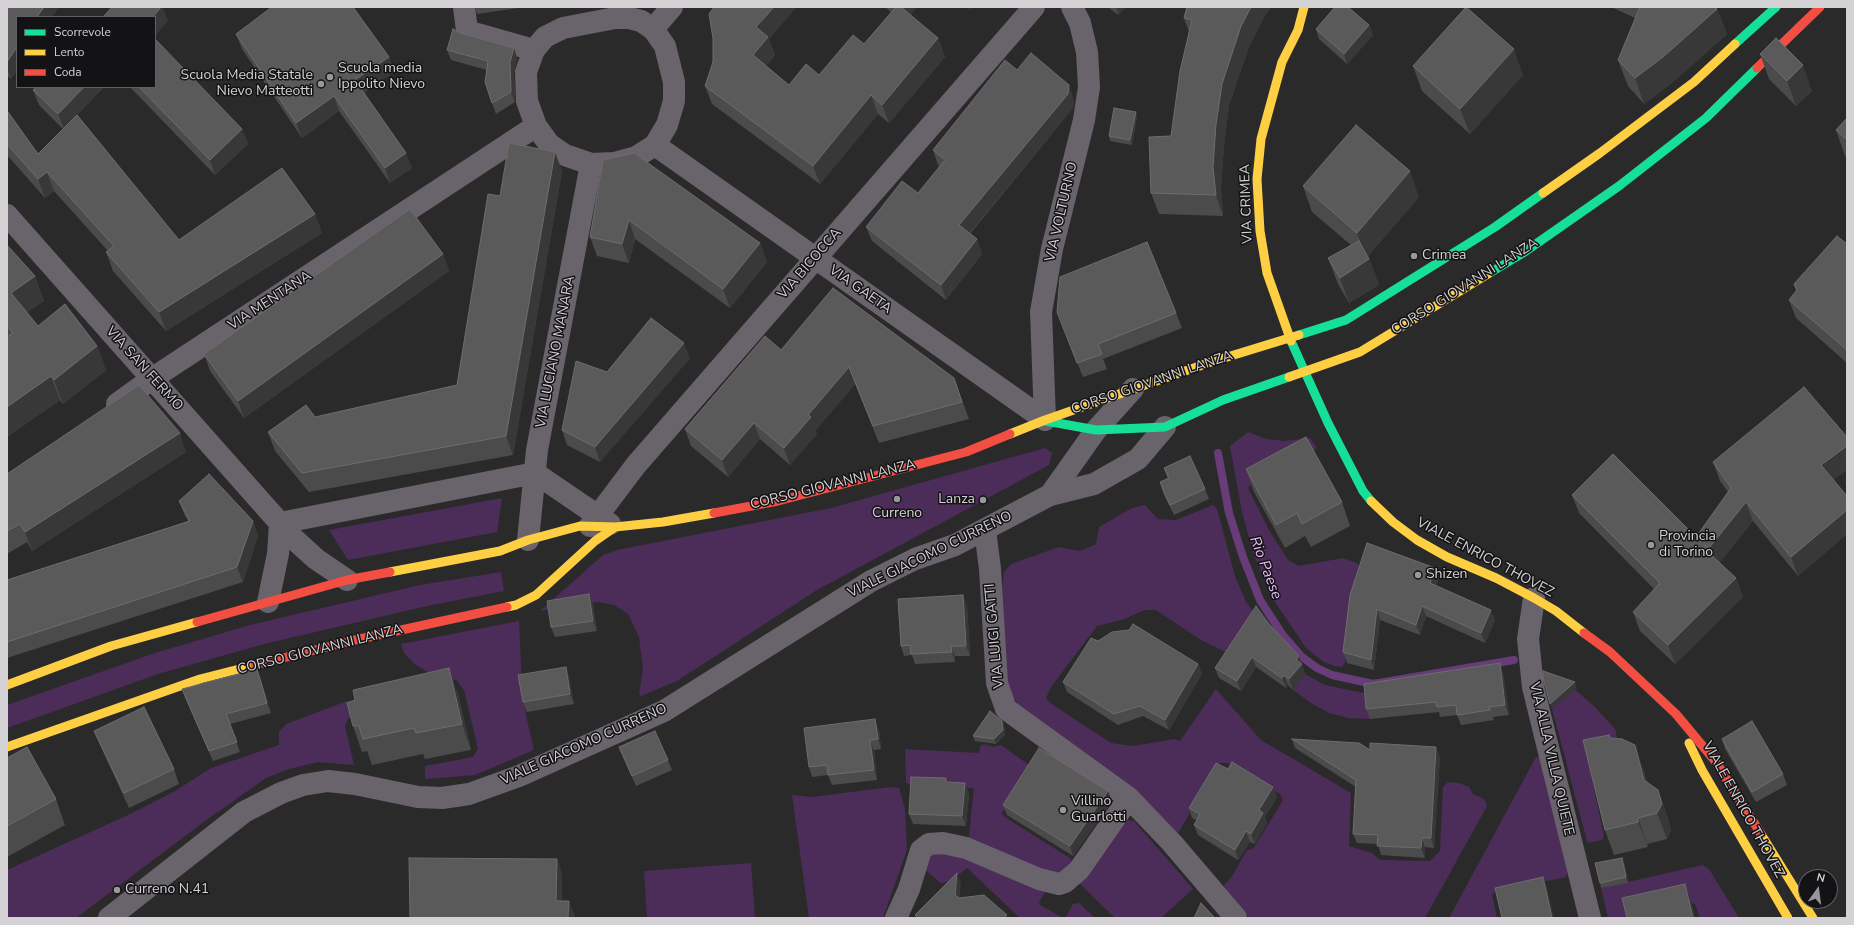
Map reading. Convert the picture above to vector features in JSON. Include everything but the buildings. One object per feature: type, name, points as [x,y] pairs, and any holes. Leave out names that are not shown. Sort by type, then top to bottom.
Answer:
[{"type":"street","points":[[464,7],[467,31],[534,50]]},
{"type":"street","points":[[653,29],[672,7]]},
{"type":"street","name":"VIA BICOCCA","points":[[601,523],[636,465],[1034,7]]},
{"type":"street","name":"VIA VOLTURNO","points":[[1045,420],[1041,312],[1052,249],[1084,120],[1089,87],[1087,52],[1080,23],[1072,7]]},
{"type":"street","points":[[1298,30],[1304,7]]},
{"type":"street","name":"CORSO GIOVANNI LANZA","points":[[7,685],[111,646],[347,580],[500,551],[528,540],[580,526],[601,523],[663,522],[778,501],[810,494],[966,452],[1045,420],[1133,388],[1346,320],[1495,227],[1600,153],[1694,82],[1776,7]]},
{"type":"street","name":"CORSO GIOVANNI LANZA","points":[[1045,420],[1096,430],[1165,427],[1223,400],[1360,352],[1523,253],[1619,186],[1706,118],[1820,7]]},
{"type":"street","points":[[616,12],[629,18],[641,21],[653,29],[665,46],[674,82],[674,101],[667,126],[655,145],[636,157],[614,163],[591,164],[565,155],[549,144],[536,126],[527,101],[526,72],[534,50],[545,37],[563,28],[616,12]]},
{"type":"street","points":[[1298,30],[1311,16]]},
{"type":"street","name":"VIA CRIMEA","points":[[1296,354],[1266,273],[1260,231],[1257,179],[1260,139],[1282,62],[1298,30]]},
{"type":"street","name":"VIA MENTANA","points":[[102,414],[152,378],[536,126]]},
{"type":"street","name":"VIA GAETA","points":[[655,145],[1045,420]]},
{"type":"street","name":"VIA LUCIANO MANARA","points":[[528,540],[537,450],[591,164]]},
{"type":"street","name":"VIA SAN FERMO","points":[[7,215],[280,523],[316,560],[347,580]]},
{"type":"street","name":"VIALE ENRICO THOVEZ","points":[[1296,354],[1328,423],[1356,478],[1363,491],[1374,505],[1393,522],[1418,540],[1447,557],[1496,578],[1534,598],[1605,648],[1676,714],[1716,762],[1813,918]]},
{"type":"street","name":"VIALE GIACOMO CURRENO","points":[[1050,495],[1096,430],[1133,388]]},
{"type":"street","name":"VIALE GIACOMO CURRENO","points":[[109,918],[244,812],[281,793],[303,785],[328,781],[355,784],[418,797],[442,798],[469,794],[519,776],[664,712],[871,581],[915,559],[955,545],[1050,495],[1094,484],[1138,458],[1165,427]]},
{"type":"street","points":[[268,602],[274,582],[280,523],[535,473],[601,523]]},
{"type":"street","name":"CORSO GIOVANNI LANZA","points":[[7,747],[200,679],[355,640],[516,605],[536,595],[595,541],[601,523]]},
{"type":"street","name":"VIA LUIGI GATTI","points":[[985,530],[990,569],[997,683],[1002,702],[1006,709],[1130,798],[1172,843],[1236,918]]},
{"type":"street","name":"VIA ALLA VILLA QUIETE","points":[[1534,598],[1528,639],[1533,686],[1590,918]]},
{"type":"street","name":"VIALE ENRICO THOVEZ","points":[[1676,714],[1702,770],[1788,918]]},
{"type":"street","points":[[896,918],[909,889],[921,850],[929,844],[943,843],[966,848],[1039,879],[1059,884],[1065,882],[1080,870],[1130,798]]},
{"type":"shaded area","points":[[1248,432],[1266,439],[1285,441],[1310,438],[1316,447],[1313,454],[1254,481],[1248,488],[1269,530],[1288,560],[1299,566],[1343,558],[1357,563],[1360,568],[1346,643],[1345,662],[1342,667],[1324,662],[1306,648],[1273,599],[1254,555],[1242,512],[1230,446]]},
{"type":"shaded area","points":[[1045,448],[1052,453],[1049,465],[817,590],[677,681],[641,696],[639,694],[643,670],[639,637],[628,614],[614,605],[597,602],[540,611],[603,555],[617,550],[831,508]]},
{"type":"shaded area","points":[[502,498],[497,532],[348,560],[329,530]]},
{"type":"shaded area","points":[[1145,505],[1158,519],[1176,520],[1213,505],[1217,509],[1235,576],[1246,602],[1253,611],[1228,653],[1201,640],[1156,610],[1144,610],[1125,619],[1097,626],[1051,687],[1046,698],[1050,703],[1111,743],[1133,746],[1174,739],[1180,741],[1216,689],[1261,740],[1351,793],[1349,846],[1372,853],[1380,860],[1430,861],[1440,851],[1443,787],[1448,782],[1459,783],[1469,787],[1473,794],[1484,799],[1487,806],[1425,918],[1249,918],[1227,893],[1224,885],[1231,878],[1247,850],[1253,849],[1258,841],[1283,800],[1280,794],[1228,763],[1219,763],[1177,835],[1019,706],[1007,687],[1002,589],[1004,572],[1011,564],[1059,547],[1080,551],[1096,544],[1099,527],[1132,508]]},
{"type":"shaded area","points":[[501,572],[504,591],[427,606],[264,644],[158,674],[7,728],[7,705],[155,653],[250,625],[420,585]]},
{"type":"shaded area","points":[[519,621],[522,686],[527,720],[534,750],[475,775],[425,779],[425,766],[473,757],[478,749],[464,690],[456,680],[438,678],[416,665],[404,653],[401,644]]},
{"type":"shaded area","points":[[1305,674],[1325,685],[1368,694],[1370,719],[1349,718],[1329,713],[1311,703],[1293,690]]},
{"type":"shaded area","points":[[1572,687],[1595,707],[1615,729],[1619,748],[1590,762],[1589,765],[1604,837],[1602,840],[1589,843],[1587,841],[1551,705]]},
{"type":"shaded area","points":[[347,701],[355,703],[354,716],[348,719],[345,726],[354,765],[318,762],[289,769],[266,778],[201,824],[76,918],[7,918],[7,870],[130,814],[175,791],[211,768],[279,745],[279,732],[286,724]]},
{"type":"shaded area","points":[[983,744],[994,747],[1001,745],[1029,765],[1030,770],[1002,813],[1003,816],[1070,858],[1073,862],[1059,874],[1048,874],[970,839],[969,835],[974,788],[911,785],[906,783],[905,749],[979,753],[980,746]]},
{"type":"shaded area","points":[[1536,757],[1540,757],[1568,869],[1567,875],[1564,878],[1497,889],[1492,895],[1497,918],[1449,918]]},
{"type":"shaded area","points":[[890,787],[899,788],[905,809],[907,850],[883,918],[809,918],[792,795],[812,797]]},
{"type":"shaded area","points":[[1126,820],[1134,821],[1193,889],[1161,918],[1115,918],[1076,880]]},
{"type":"shaded area","points":[[941,849],[1047,889],[1039,902],[1040,905],[1063,918],[1020,918],[967,868],[951,881],[941,883],[924,869],[927,858]]},
{"type":"shaded area","points":[[751,863],[755,918],[647,918],[644,871]]},
{"type":"shaded area","points":[[1703,865],[1709,869],[1739,918],[1700,918],[1695,904],[1677,900],[1628,918],[1608,918],[1601,888]]},
{"type":"shaded area","points":[[1079,903],[1095,918],[1065,918],[1073,904]]},
{"type":"waterway","name":"Rio Paese","points":[[1218,453],[1229,513],[1243,557],[1260,600],[1282,634],[1302,657],[1317,668],[1332,675],[1373,684],[1514,660]]},
{"type":"traffic: fast","points":[[1735,44],[1776,7]]},
{"type":"traffic: fast","points":[[1488,274],[1523,253],[1619,186],[1706,118],[1757,68]]},
{"type":"traffic: fast","points":[[1299,335],[1346,320],[1495,227],[1543,193]]},
{"type":"traffic: fast","points":[[1291,341],[1328,423],[1363,491],[1371,501]]},
{"type":"traffic: fast","points":[[1046,421],[1096,430],[1165,427],[1223,400],[1289,377]]},
{"type":"traffic: slow","points":[[1291,341],[1267,273],[1260,231],[1257,179],[1261,139],[1282,62],[1298,30],[1304,7]]},
{"type":"traffic: slow","points":[[1543,193],[1600,153],[1694,82],[1735,44]]},
{"type":"traffic: slow","points":[[1289,377],[1360,352],[1488,274]]},
{"type":"traffic: slow","points":[[1010,434],[1045,420],[1211,362],[1299,335]]},
{"type":"traffic: slow","points":[[1371,501],[1393,522],[1417,540],[1447,557],[1496,578],[1534,598],[1556,611],[1584,633]]},
{"type":"traffic: slow","points":[[390,572],[500,551],[528,540],[580,526],[615,527],[663,522],[714,513]]},
{"type":"traffic: slow","points":[[507,607],[516,605],[536,595],[595,541],[615,527]]},
{"type":"traffic: slow","points":[[7,685],[111,646],[197,622]]},
{"type":"traffic: slow","points":[[7,747],[200,679],[255,665]]},
{"type":"traffic: slow","points":[[1689,743],[1702,770],[1788,918]]},
{"type":"traffic: slow","points":[[1761,834],[1813,918]]},
{"type":"traffic: jam","points":[[1757,68],[1820,7]]},
{"type":"traffic: jam","points":[[714,513],[778,501],[966,452],[1010,434]]},
{"type":"traffic: jam","points":[[197,622],[347,580],[390,572]]},
{"type":"traffic: jam","points":[[255,665],[355,640],[507,607]]},
{"type":"traffic: jam","points":[[1584,633],[1610,652],[1676,714],[1716,762],[1761,834]]},
{"type":"place","name":"Scuola media Ippolito Nievo","points":[[330,77]]},
{"type":"place","name":"Scuola Media Statale Nievo Matteotti","points":[[321,84]]},
{"type":"place","name":"Crimea","points":[[1414,256]]},
{"type":"place","name":"Curreno","points":[[897,499]]},
{"type":"place","name":"Lanza","points":[[983,500]]},
{"type":"place","name":"Provincia di Torino","points":[[1651,545]]},
{"type":"place","name":"Shizen","points":[[1418,575]]},
{"type":"place","name":"Villino Guarlotti","points":[[1063,810]]},
{"type":"place","name":"Curreno N.41","points":[[117,890]]}]
